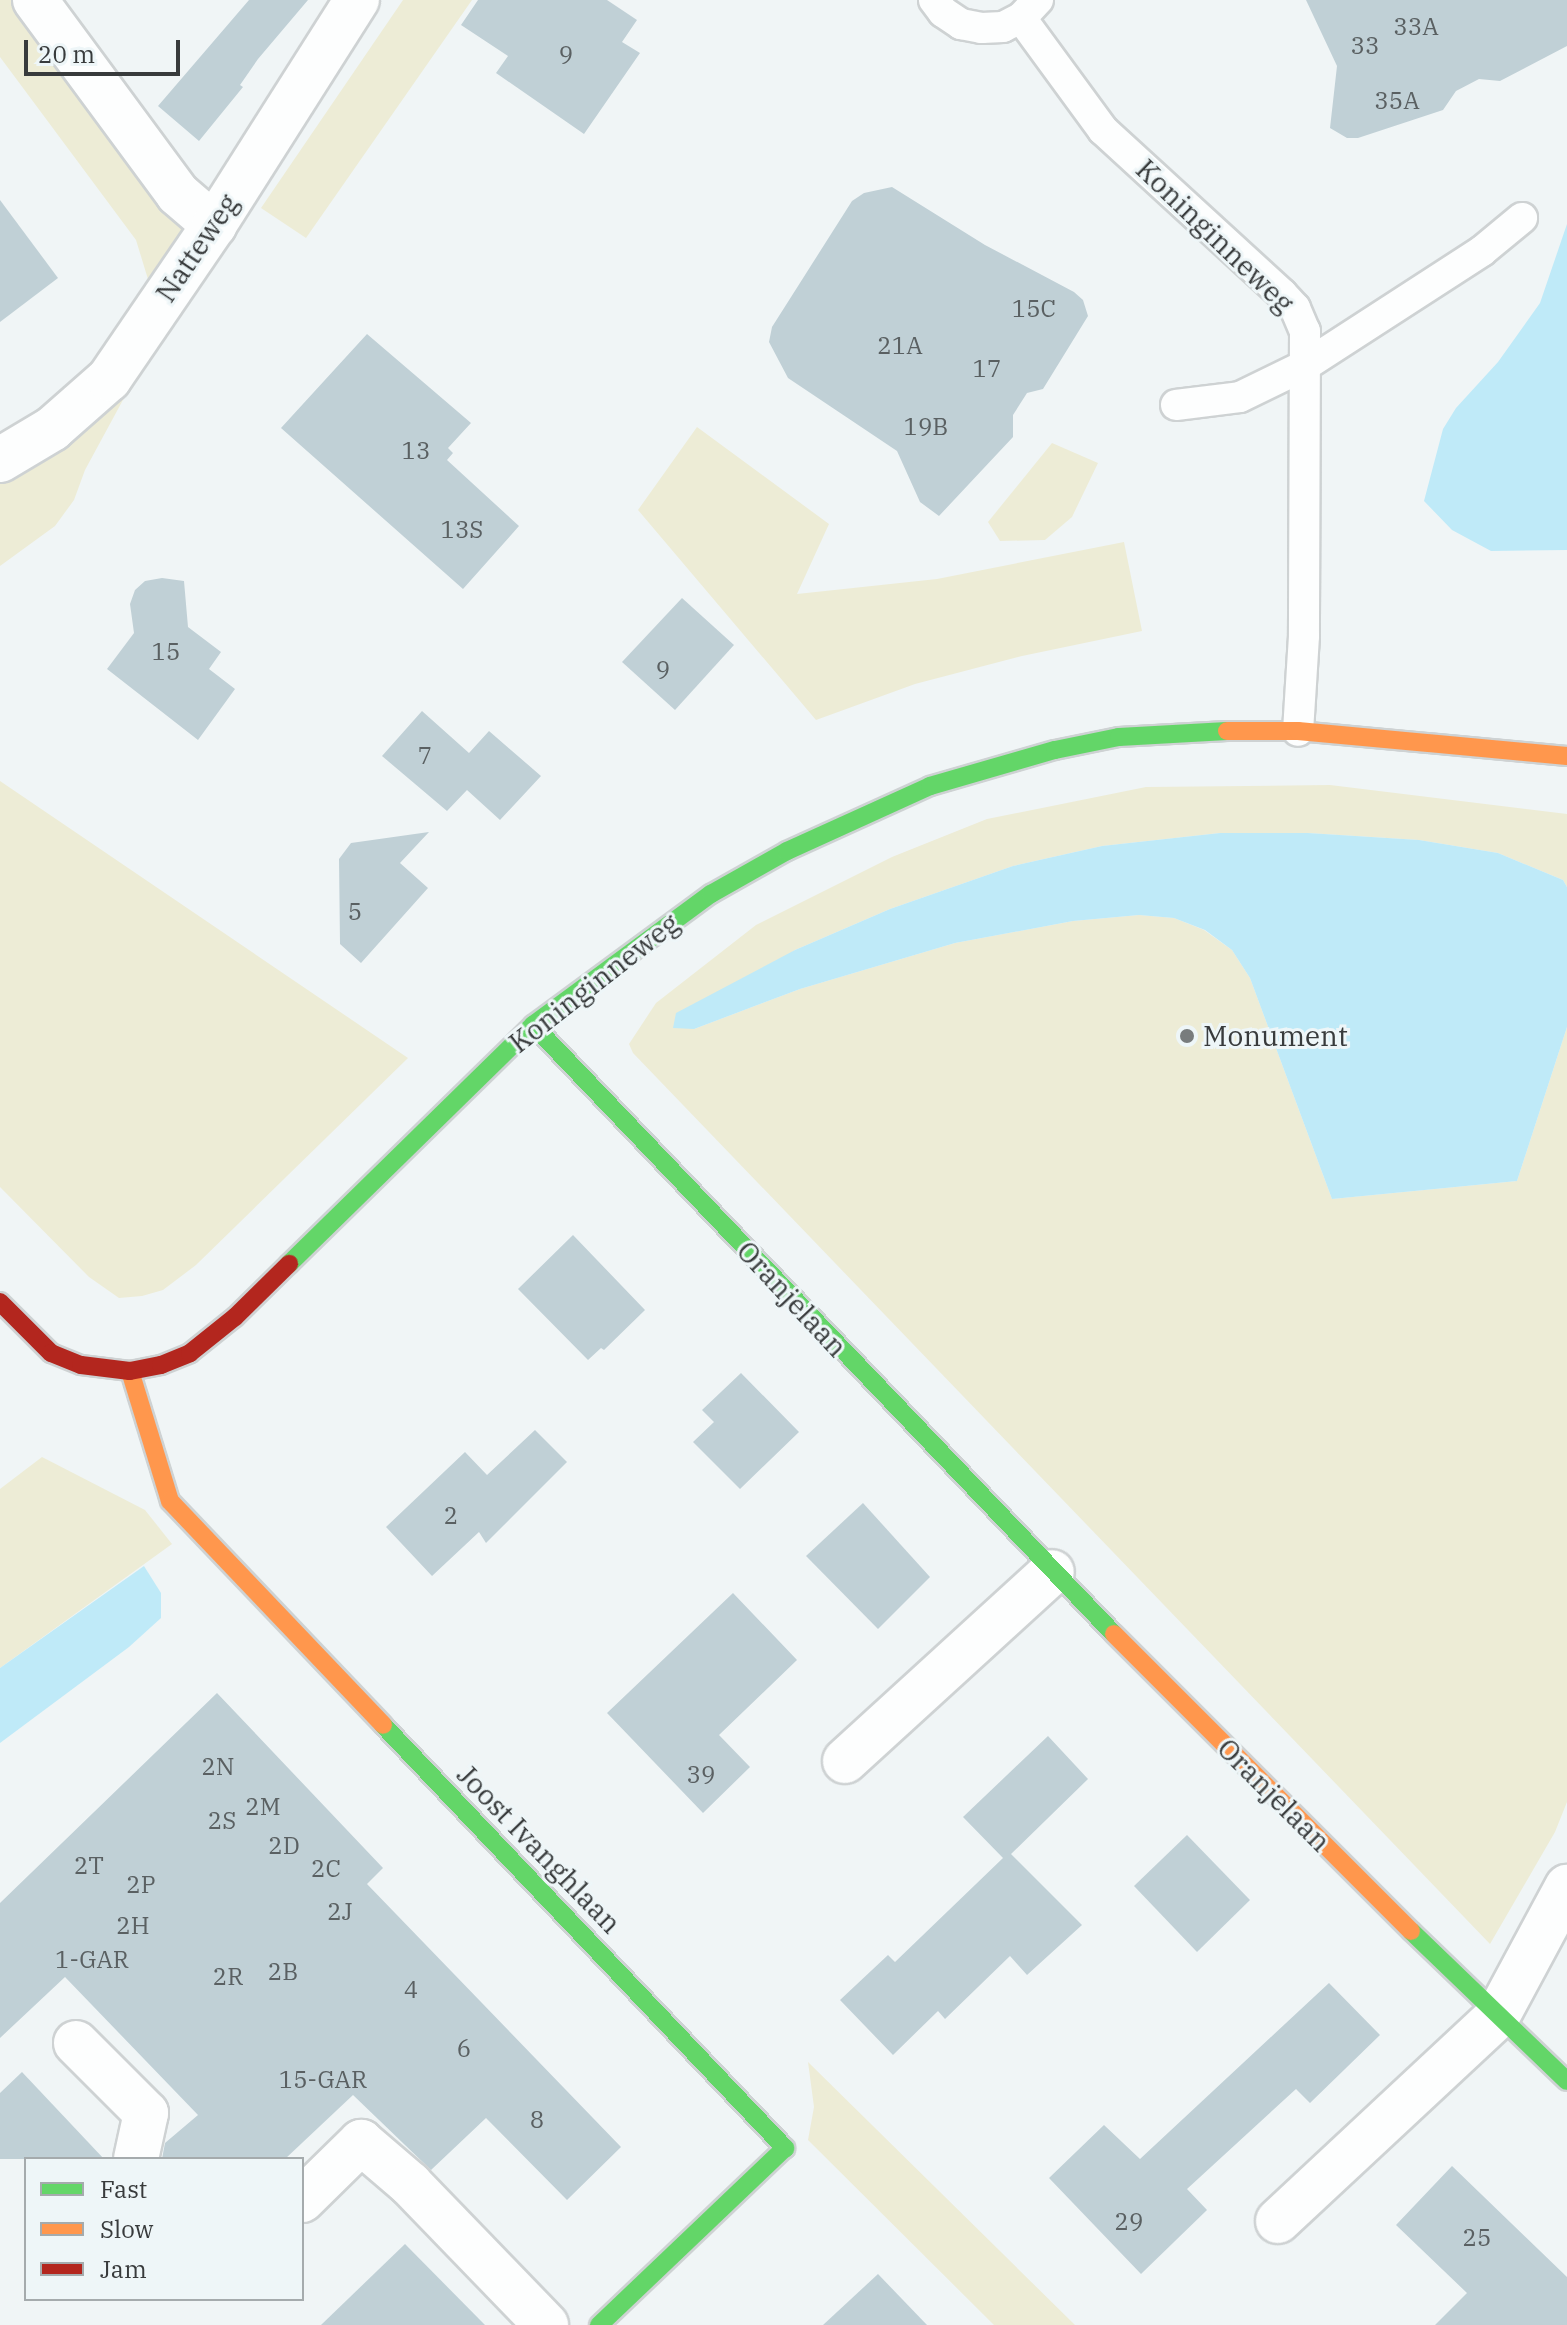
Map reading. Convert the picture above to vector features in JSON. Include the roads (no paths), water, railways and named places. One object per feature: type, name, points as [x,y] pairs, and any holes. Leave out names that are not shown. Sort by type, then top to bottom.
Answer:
[{"type":"street","points":[[35,0],[178,194],[214,225]]},
{"type":"street","name":"Natteweg","points":[[0,460],[52,429],[109,379],[214,225],[357,0]]},
{"type":"street","name":"Koninginneweg","points":[[0,1302],[31,1337],[65,1360],[106,1370],[130,1371],[177,1359],[212,1337],[533,1025],[711,894],[787,851],[930,786],[1055,750],[1119,737],[1204,731],[1298,731],[1567,756]]},
{"type":"street","name":"Oranjelaan","points":[[533,1025],[1052,1572],[1497,2017],[1567,2081]]},
{"type":"street","name":"Joost Ivanghlaan","points":[[130,1371],[170,1501],[785,2148],[599,2325]]},
{"type":"street","points":[[845,1761],[1052,1572]]},
{"type":"street","points":[[1278,2221],[1497,2017],[1567,1887]]},
{"type":"street","points":[[76,2043],[146,2113],[136,2157]]},
{"type":"street","points":[[304,2198],[361,2142],[410,2184],[546,2325]]},
{"type":"lane","name":"Koninginneweg","points":[[934,0],[943,12],[961,24],[982,28],[1003,27],[1030,9],[1103,130],[1295,308],[1305,331],[1306,365],[1304,636],[1298,731]]},
{"type":"lane","points":[[1176,405],[1240,397],[1306,365],[1482,251],[1522,218]]},
{"type":"water","points":[[1567,224],[1567,550],[1491,551],[1452,530],[1424,501],[1443,429],[1456,408],[1498,362],[1540,303]]},
{"type":"water","points":[[1220,833],[1308,833],[1419,840],[1498,853],[1563,880],[1567,887],[1567,1027],[1517,1181],[1332,1199],[1250,978],[1232,950],[1205,930],[1174,918],[1139,915],[1073,921],[955,943],[800,989],[694,1029],[673,1028],[676,1013],[795,950],[890,909],[1013,866],[1102,846]]},
{"type":"water","points":[[144,1566],[161,1593],[161,1618],[129,1647],[0,1743],[0,1668]]},
{"type":"place","name":"Monument","points":[[1187,1036]]}]
